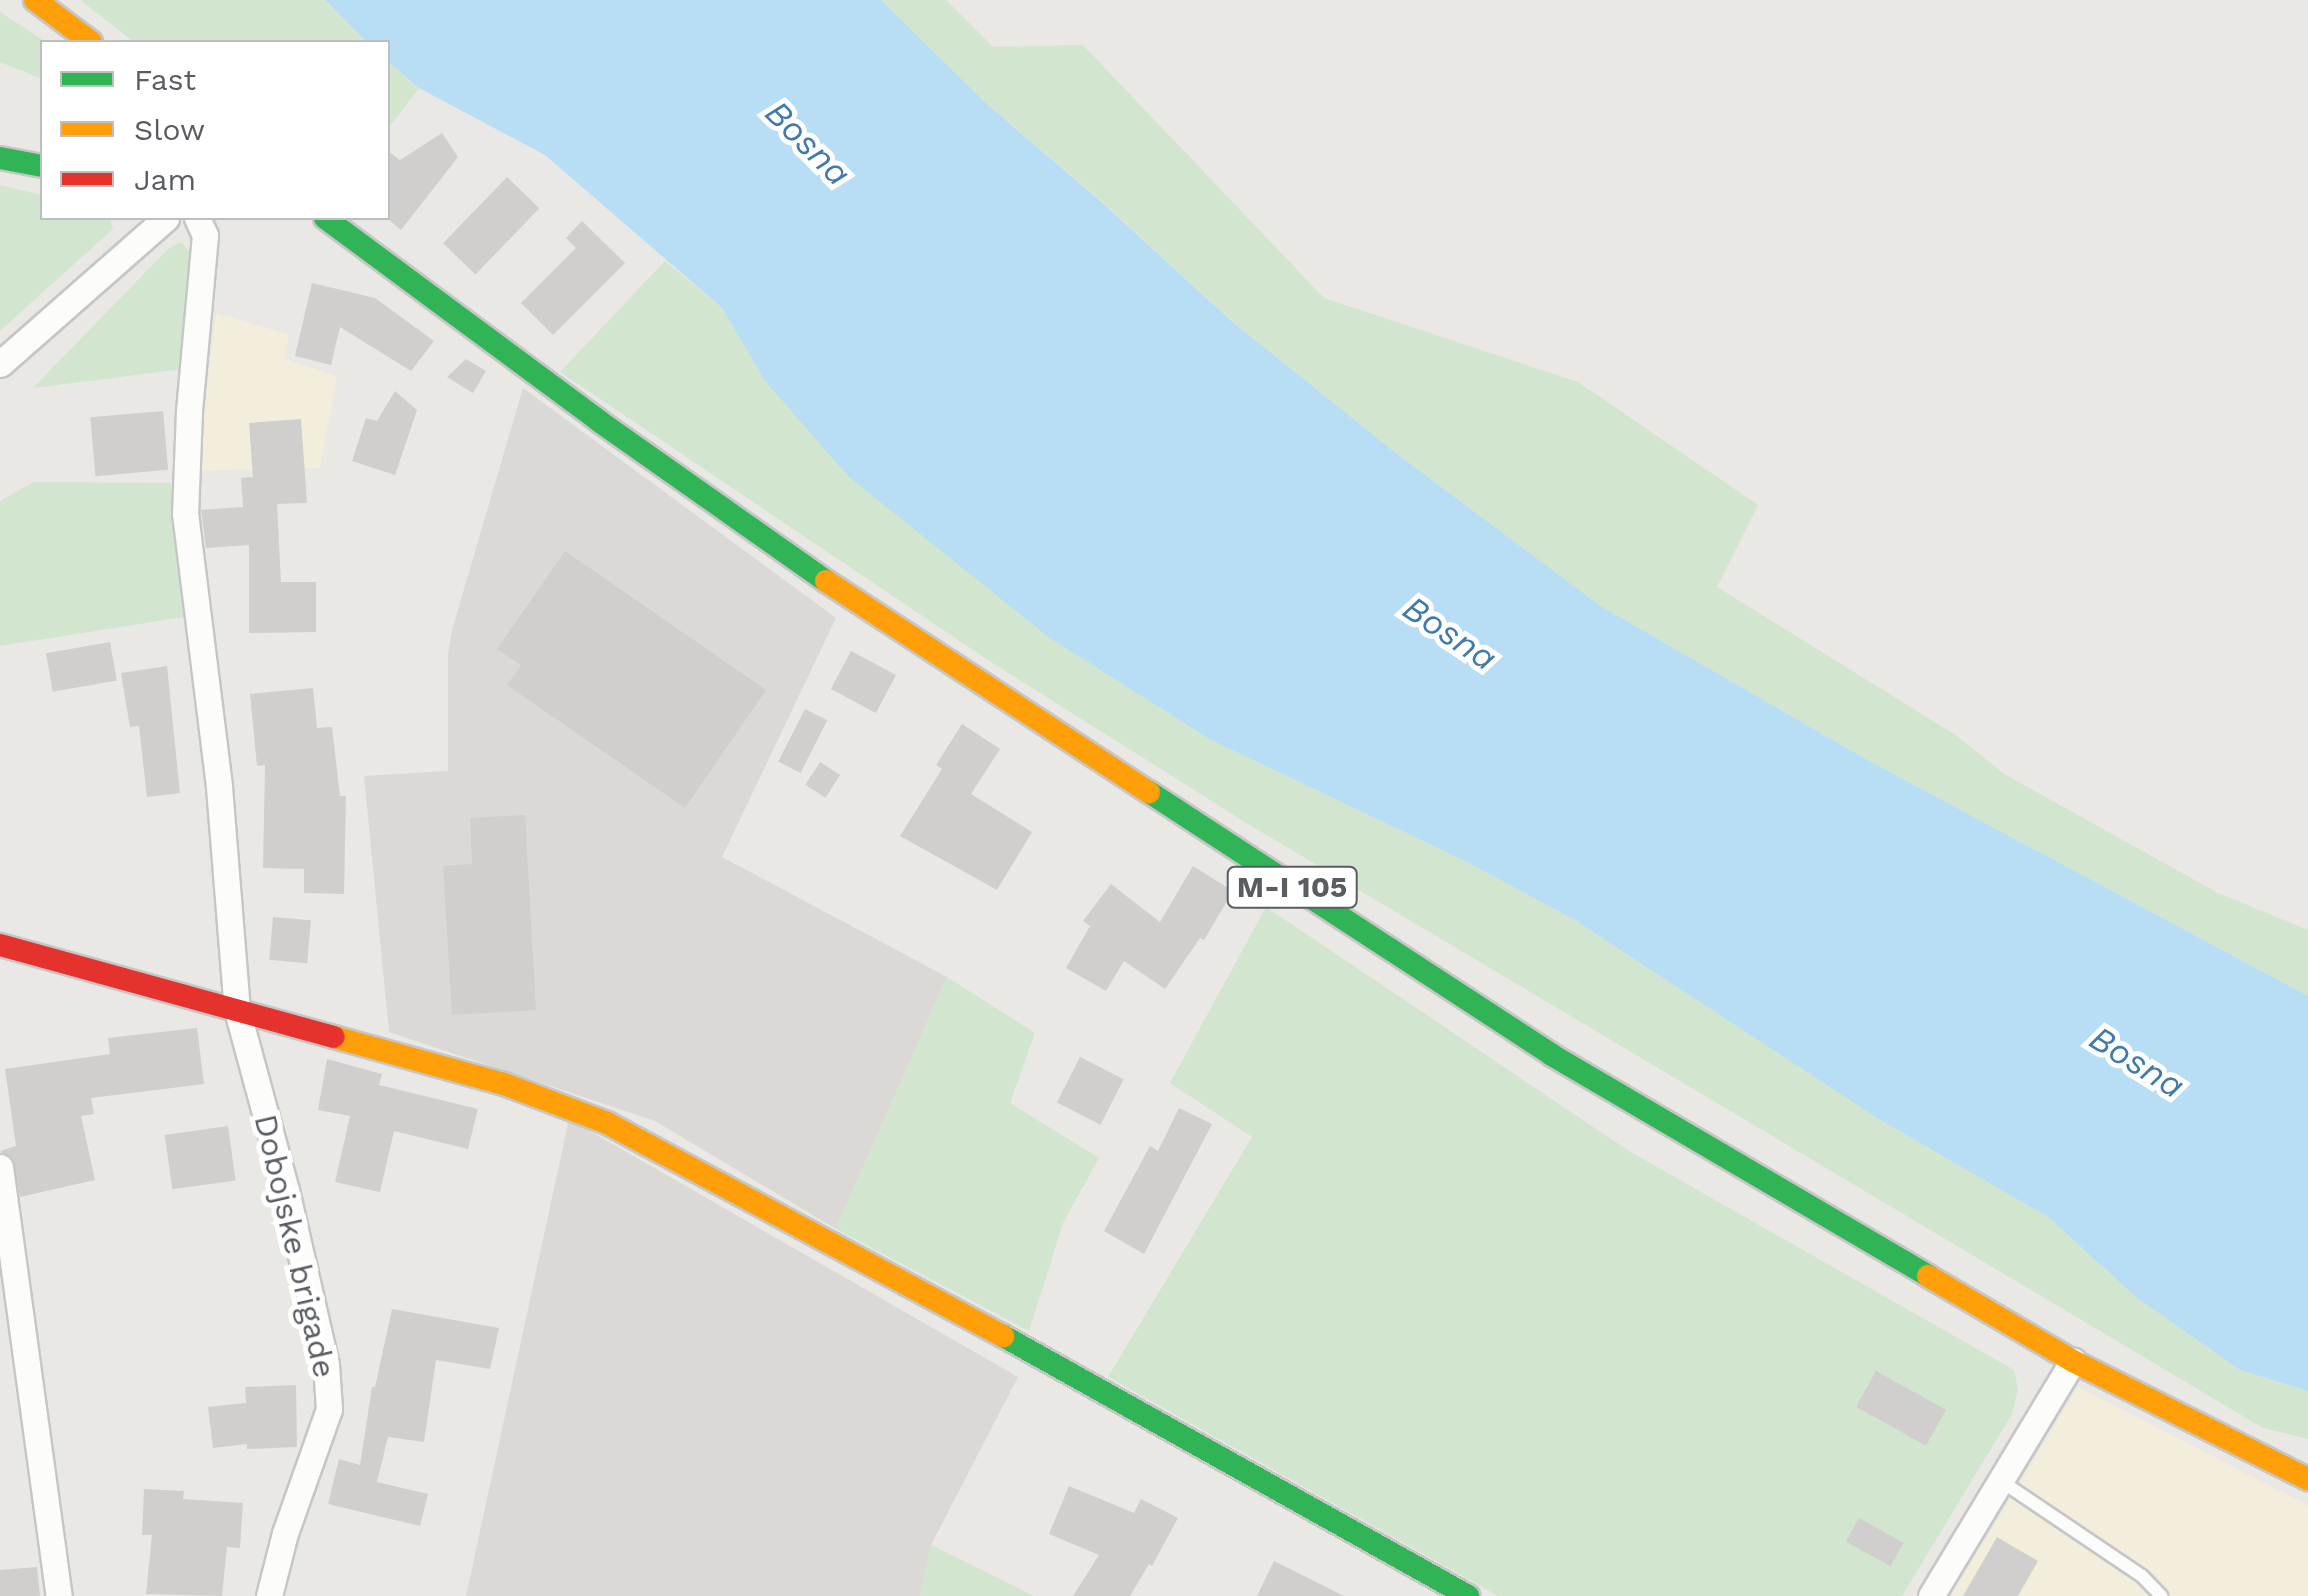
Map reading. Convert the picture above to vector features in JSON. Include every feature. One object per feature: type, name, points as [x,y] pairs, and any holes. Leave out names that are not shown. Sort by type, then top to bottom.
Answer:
[{"type":"main road","points":[[35,0],[89,40]]},
{"type":"main road","points":[[0,158],[40,166]]},
{"type":"main road","name":"M-I 105","points":[[324,220],[598,421],[841,592],[1552,1054],[2073,1361],[2308,1478]]},
{"type":"main road","points":[[0,945],[504,1084],[607,1122],[1034,1353],[1468,1596]]},
{"type":"street","points":[[0,364],[164,220]]},
{"type":"street","name":"Dobojske brigade","points":[[198,220],[205,235],[185,513],[219,787],[237,1010],[326,1364],[329,1409],[285,1532],[268,1596]]},
{"type":"street","points":[[0,1167],[59,1596]]},
{"type":"street","points":[[1931,1596],[2073,1361]]},
{"type":"lane","points":[[2001,1481],[2142,1576],[2161,1596]]},
{"type":"shaded area","points":[[216,313],[289,335],[284,358],[337,377],[320,468],[197,471]]},
{"type":"shaded area","points":[[523,388],[836,618],[722,857],[947,977],[836,1229],[655,1121],[389,1032],[364,776],[448,771],[448,654],[452,630]]},
{"type":"shaded area","points":[[569,1119],[1018,1377],[931,1545],[920,1596],[466,1596]]},
{"type":"shaded area","points":[[2078,1387],[2308,1505],[2308,1596],[1951,1596]]},
{"type":"green space","points":[[80,0],[325,0],[364,40],[131,40]]},
{"type":"green space","points":[[881,0],[946,0],[993,47],[1083,45],[1324,298],[1578,382],[1758,505],[1717,587],[1957,736],[2004,774],[2216,892],[2308,930],[2308,996],[1864,758],[1599,605],[1392,450],[1230,320],[1105,204],[989,106]]},
{"type":"green space","points":[[0,12],[43,40],[40,78],[0,62]]},
{"type":"green space","points":[[390,63],[419,88],[390,126]]},
{"type":"green space","points":[[0,185],[40,195],[40,220],[111,220],[113,229],[0,331]]},
{"type":"green space","points":[[181,242],[190,252],[183,369],[33,388],[169,248]]},
{"type":"green space","points":[[665,261],[722,308],[765,381],[1051,639],[1211,740],[1467,862],[1573,919],[1877,1118],[2048,1217],[2137,1298],[2240,1370],[2308,1391],[2308,1439],[2263,1428],[1248,824],[988,660],[560,372]]},
{"type":"green space","points":[[34,482],[178,483],[172,516],[184,617],[0,646],[0,501]]},
{"type":"green space","points":[[1266,907],[1629,1151],[2014,1370],[2018,1390],[2012,1414],[1902,1596],[1498,1596],[1108,1377],[1252,1137],[1170,1083]]},
{"type":"green space","points":[[947,977],[1035,1033],[1010,1103],[1099,1158],[1063,1223],[1029,1331],[836,1229]]},
{"type":"green space","points":[[931,1545],[1034,1596],[920,1596]]},
{"type":"water","name":"Bosna","points":[[325,0],[881,0],[989,106],[1104,204],[1230,320],[1392,450],[1599,605],[1864,758],[2308,996],[2308,1391],[2240,1370],[2137,1298],[2048,1217],[1877,1118],[1573,919],[1467,862],[1211,740],[1051,639],[848,476],[765,381],[722,308],[545,155],[419,88],[390,63],[390,40],[364,40]]},
{"type":"building","points":[[442,133],[458,157],[401,230],[389,220],[390,152],[400,160]]},
{"type":"building","points":[[507,177],[539,208],[475,274],[443,243]]},
{"type":"building","points":[[582,221],[625,263],[553,335],[521,303],[576,248],[566,238]]},
{"type":"building","points":[[312,283],[375,298],[434,341],[411,371],[340,327],[331,365],[295,356]]},
{"type":"building","points":[[466,359],[486,371],[473,393],[447,377]]},
{"type":"building","points":[[395,391],[417,410],[395,475],[352,461],[366,418],[377,421]]},
{"type":"building","points":[[163,411],[168,470],[95,476],[90,417]]},
{"type":"building","points":[[301,419],[307,503],[277,504],[281,582],[316,582],[316,632],[249,633],[249,545],[206,548],[201,510],[243,507],[241,478],[253,477],[249,423]]},
{"type":"building","points":[[565,551],[766,690],[685,808],[507,685],[521,665],[497,649]]},
{"type":"building","points":[[110,642],[117,680],[53,692],[46,653]]},
{"type":"building","points":[[851,651],[896,675],[876,713],[831,689]]},
{"type":"building","points":[[167,666],[180,793],[147,797],[139,726],[130,727],[121,673]]},
{"type":"building","points":[[313,688],[317,728],[332,727],[340,796],[346,796],[344,894],[304,893],[304,869],[263,868],[265,765],[257,766],[250,694]]},
{"type":"building","points":[[805,709],[827,720],[800,773],[778,762]]},
{"type":"building","points":[[962,724],[1000,749],[971,794],[1032,832],[997,890],[900,836],[942,769],[936,765]]},
{"type":"building","points":[[820,762],[840,775],[825,798],[805,785]]},
{"type":"building","points":[[525,815],[536,1010],[452,1015],[443,866],[472,864],[470,818]]},
{"type":"building","points":[[1193,866],[1233,891],[1204,940],[1200,938],[1165,989],[1124,961],[1106,991],[1066,968],[1090,926],[1083,921],[1111,884],[1160,922]]},
{"type":"building","points":[[273,917],[311,920],[307,963],[269,960]]},
{"type":"building","points":[[197,1028],[204,1084],[91,1098],[94,1114],[81,1116],[95,1180],[20,1197],[13,1158],[0,1151],[16,1146],[5,1069],[110,1054],[108,1038]]},
{"type":"building","points":[[1080,1057],[1124,1079],[1101,1125],[1057,1102]]},
{"type":"building","points":[[327,1059],[382,1074],[379,1085],[478,1109],[468,1149],[394,1131],[380,1192],[335,1182],[350,1116],[318,1110]]},
{"type":"building","points":[[1179,1108],[1212,1124],[1144,1254],[1104,1231],[1150,1146],[1158,1151]]},
{"type":"building","points":[[228,1126],[236,1180],[172,1189],[165,1135]]},
{"type":"building","points":[[392,1309],[499,1328],[490,1369],[436,1360],[424,1442],[388,1437],[377,1482],[428,1494],[420,1526],[328,1504],[339,1459],[360,1465],[372,1387]]},
{"type":"building","points":[[1876,1371],[1946,1410],[1926,1446],[1856,1407]]},
{"type":"building","points":[[296,1385],[297,1447],[247,1449],[247,1444],[213,1448],[208,1407],[246,1403],[245,1387]]},
{"type":"building","points":[[1069,1486],[1134,1513],[1141,1499],[1178,1518],[1152,1566],[1149,1564],[1130,1596],[1073,1596],[1099,1555],[1049,1534]]},
{"type":"building","points":[[144,1489],[184,1491],[183,1499],[243,1503],[240,1548],[227,1547],[222,1596],[146,1594],[152,1535],[142,1535]]},
{"type":"building","points":[[1859,1518],[1904,1543],[1891,1566],[1846,1542]]},
{"type":"building","points":[[1997,1537],[2038,1561],[2018,1596],[1963,1596]]},
{"type":"building","points":[[1274,1561],[1344,1596],[1257,1596]]},
{"type":"building","points":[[37,1567],[40,1596],[0,1596],[0,1570]]},
{"type":"traffic: fast","points":[[0,158],[40,166]]},
{"type":"traffic: fast","points":[[328,220],[599,421],[826,581]]},
{"type":"traffic: fast","points":[[1149,792],[1552,1055],[1928,1276]]},
{"type":"traffic: fast","points":[[1003,1336],[1468,1596]]},
{"type":"traffic: slow","points":[[35,0],[88,40]]},
{"type":"traffic: slow","points":[[826,581],[1149,792]]},
{"type":"traffic: slow","points":[[334,1037],[504,1084],[607,1123],[1003,1336]]},
{"type":"traffic: slow","points":[[1928,1276],[2073,1361],[2308,1479]]},
{"type":"traffic: jam","points":[[0,945],[334,1037]]}]
